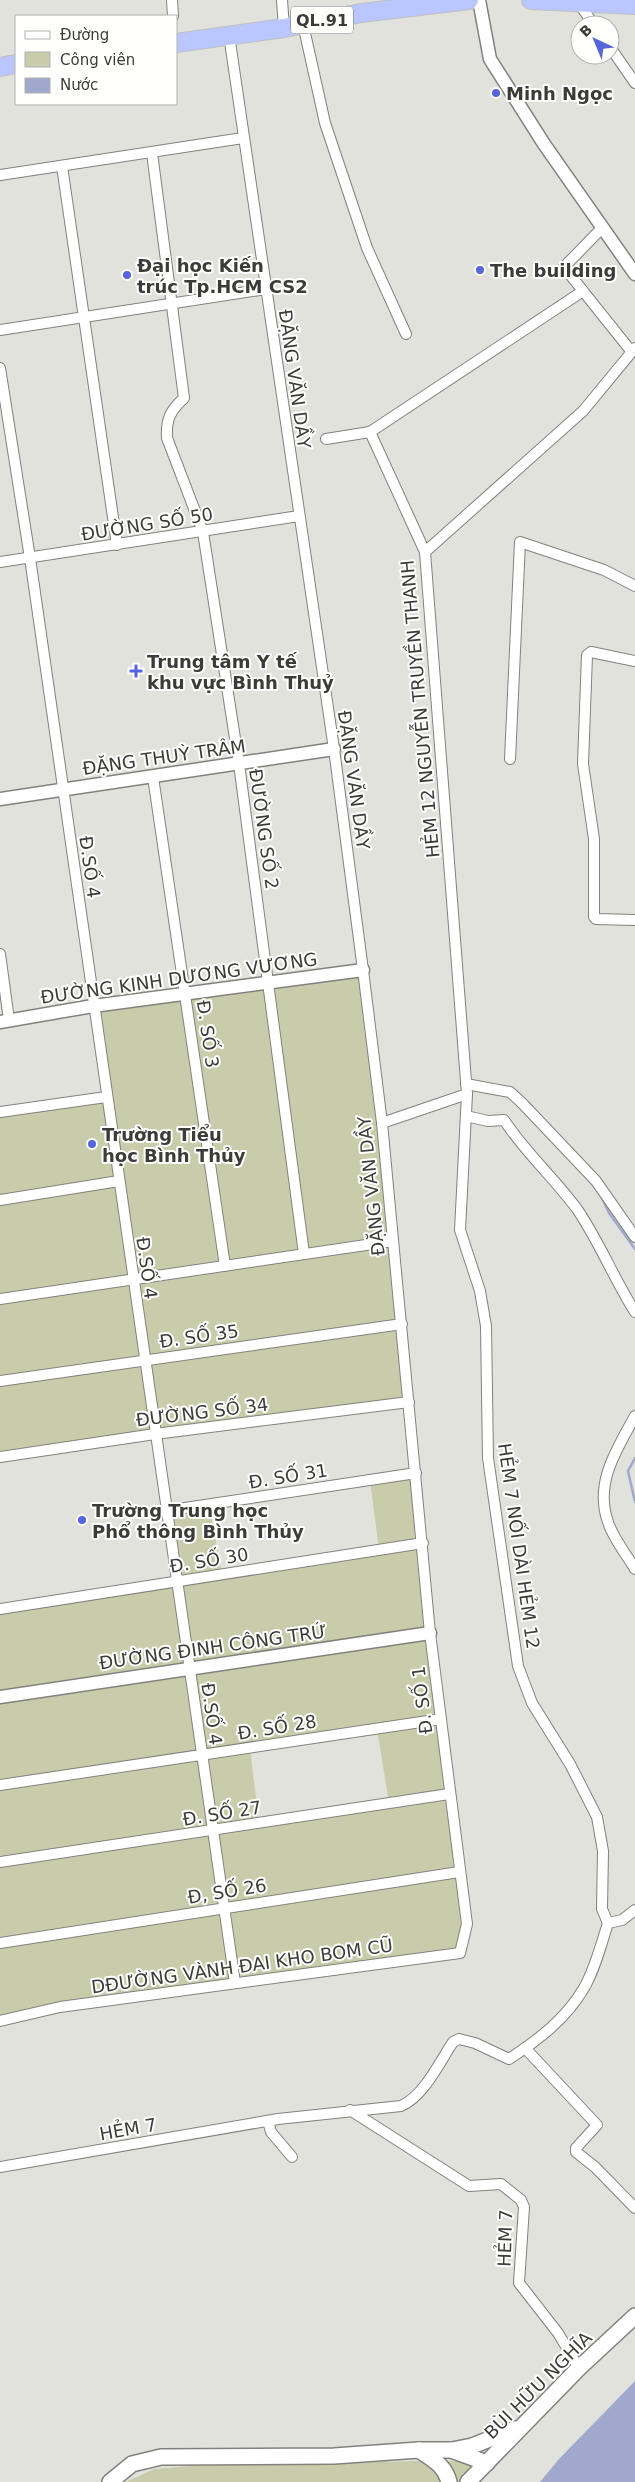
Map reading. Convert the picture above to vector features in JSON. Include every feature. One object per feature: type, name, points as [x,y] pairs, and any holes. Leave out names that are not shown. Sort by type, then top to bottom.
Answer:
[{"type":"highway","name":"QL.91","points":[[178,43],[284,28],[361,12],[461,0]]},
{"type":"highway","points":[[531,0],[635,5]]},
{"type":"highway","points":[[0,67],[15,64]]},
{"type":"main road","name":"BÙI HỮU NGHĨA","points":[[468,2482],[579,2368],[635,2316]]},
{"type":"main road","points":[[110,2482],[132,2464],[161,2457],[334,2456],[419,2450],[451,2450],[472,2446],[524,2426]]},
{"type":"main road","points":[[419,2450],[439,2463],[447,2474],[449,2482]]},
{"type":"main road","points":[[451,2450],[487,2463]]},
{"type":"street","points":[[172,0],[173,15]]},
{"type":"street","points":[[282,0],[284,28]]},
{"type":"street","points":[[479,0],[490,58],[544,144],[635,274]]},
{"type":"street","points":[[577,1],[587,15]]},
{"type":"street","points":[[303,24],[325,123],[367,248],[406,334]]},
{"type":"street","name":"ĐẶNG VĂN DẦY","points":[[229,35],[334,749],[363,970],[382,1123],[416,1473]]},
{"type":"street","points":[[620,61],[635,83]]},
{"type":"street","points":[[0,175],[243,138]]},
{"type":"street","name":"ĐƯỜNG SỐ 2","points":[[152,153],[184,398],[172,409],[166,422],[167,438],[203,532],[239,764],[304,1254]]},
{"type":"street","points":[[62,166],[117,545]]},
{"type":"street","points":[[425,552],[583,410],[633,349],[564,267],[603,227]]},
{"type":"street","points":[[0,330],[266,289]]},
{"type":"street","points":[[326,439],[370,432],[583,291]]},
{"type":"street","name":"Đ.SỐ 4","points":[[0,368],[30,558],[234,1983]]},
{"type":"street","name":"HẺM 12 NGUYỄN TRUYỀN THANH","points":[[370,432],[425,552],[467,1089]]},
{"type":"street","name":"ĐƯỜNG SỐ 50","points":[[0,562],[299,516]]},
{"type":"street","points":[[510,759],[520,542],[604,570],[635,586]]},
{"type":"street","points":[[635,661],[592,652],[587,655],[583,764],[594,839],[595,918],[635,920]]},
{"type":"street","name":"ĐẶNG THUỲ TRÂM","points":[[0,799],[334,749]]},
{"type":"street","name":"Đ. SỐ 3","points":[[153,777],[225,1266]]},
{"type":"street","points":[[0,954],[5,1021]]},
{"type":"street","name":"ĐƯỜNG KINH DƯƠNG VƯƠNG","points":[[5,1021],[93,1006],[363,970]]},
{"type":"street","points":[[382,1123],[467,1089],[510,1092],[596,1181],[635,1237]]},
{"type":"street","name":"HẺM 7 NỐI DÀI HẺM 12","points":[[467,1089],[460,1230],[480,1291],[486,1326],[488,1458],[518,1666],[532,1703],[570,1764],[597,1817],[603,1852],[602,1909],[608,1924]]},
{"type":"street","points":[[0,1112],[106,1097]]},
{"type":"street","points":[[466,1116],[488,1121],[504,1120],[516,1139],[546,1170],[577,1209],[593,1235],[615,1281],[635,1312]]},
{"type":"street","points":[[0,1200],[118,1181]]},
{"type":"street","points":[[0,1299],[393,1241]]},
{"type":"street","name":"Đ. SỐ 35","points":[[0,1381],[402,1324]]},
{"type":"street","name":"ĐƯỜNG SỐ 34","points":[[0,1457],[155,1434],[409,1402]]},
{"type":"street","points":[[635,1416],[606,1472],[604,1495],[608,1522],[635,1569]]},
{"type":"street","name":"Đ. SỐ 31","points":[[165,1511],[416,1473]]},
{"type":"street","name":"Đ. SỐ 1","points":[[416,1473],[430,1633],[466,1924]]},
{"type":"street","name":"Đ. SỐ 30","points":[[0,1609],[423,1544]]},
{"type":"street","name":"ĐƯỜNG ĐINH CÔNG TRỨ","points":[[0,1697],[430,1633]]},
{"type":"street","name":"Đ. SỐ 28","points":[[0,1785],[441,1719]]},
{"type":"street","name":"Đ. SỐ 27","points":[[0,1862],[449,1794]]},
{"type":"street","name":"Đ, SỐ 26","points":[[0,1943],[459,1872]]},
{"type":"street","points":[[608,1924],[622,1920],[635,1910]]},
{"type":"street","name":"DĐƯỜNG VÀNH ĐAI KHO BOM CŨ","points":[[0,2021],[60,2007],[460,1953],[466,1924]]},
{"type":"street","name":"HẺM 7","points":[[0,2167],[268,2121],[350,2110],[401,2106],[410,2102],[426,2083],[453,2042],[459,2039],[476,2044],[509,2059],[565,2014],[584,1988],[608,1924]]},
{"type":"street","points":[[108,2000],[342,1969]]},
{"type":"street","points":[[525,2048],[597,2126],[576,2148],[576,2152],[635,2208]]},
{"type":"street","name":"HẺM 7","points":[[350,2110],[469,2186],[501,2184],[522,2200],[524,2206],[519,2283],[558,2333],[579,2368]]},
{"type":"street","points":[[268,2121],[271,2132],[292,2157]]},
{"type":"green space","points":[[363,970],[409,1402],[0,1457],[0,1115],[106,1100],[93,1006]]},
{"type":"green space","points":[[416,1473],[467,1924],[460,1953],[235,1983],[0,2022],[0,1609],[176,1582],[165,1511],[209,1504],[222,1575],[379,1550],[370,1480]],"holes":[[[377,1729],[389,1803],[259,1824],[250,1748]]]},
{"type":"green space","points":[[422,2461],[436,2472],[441,2482],[126,2482],[154,2469],[202,2465]]},
{"type":"green space","points":[[443,2461],[477,2462],[477,2465],[461,2482],[456,2482],[453,2471]]},
{"type":"water","points":[[635,2381],[635,2482],[540,2482],[559,2459]]},
{"type":"waterway","points":[[602,1198],[609,1213],[635,1249]]},
{"type":"waterway","points":[[635,1458],[628,1471],[635,1502]]},
{"type":"place","name":"Minh Ngọc","points":[[496,93]]},
{"type":"place","name":"The building","points":[[480,270]]},
{"type":"place","name":"Đại học Kiến trúc Tp.HCM CS2","points":[[127,275]]},
{"type":"place","name":"Trung tâm Y tế khu vực Bình Thuỷ","points":[[136,671]]},
{"type":"place","name":"Trường Tiểu học Bình Thủy","points":[[92,1144]]},
{"type":"place","name":"Trường Trung học Phổ thông Bình Thủy","points":[[82,1520]]}]
